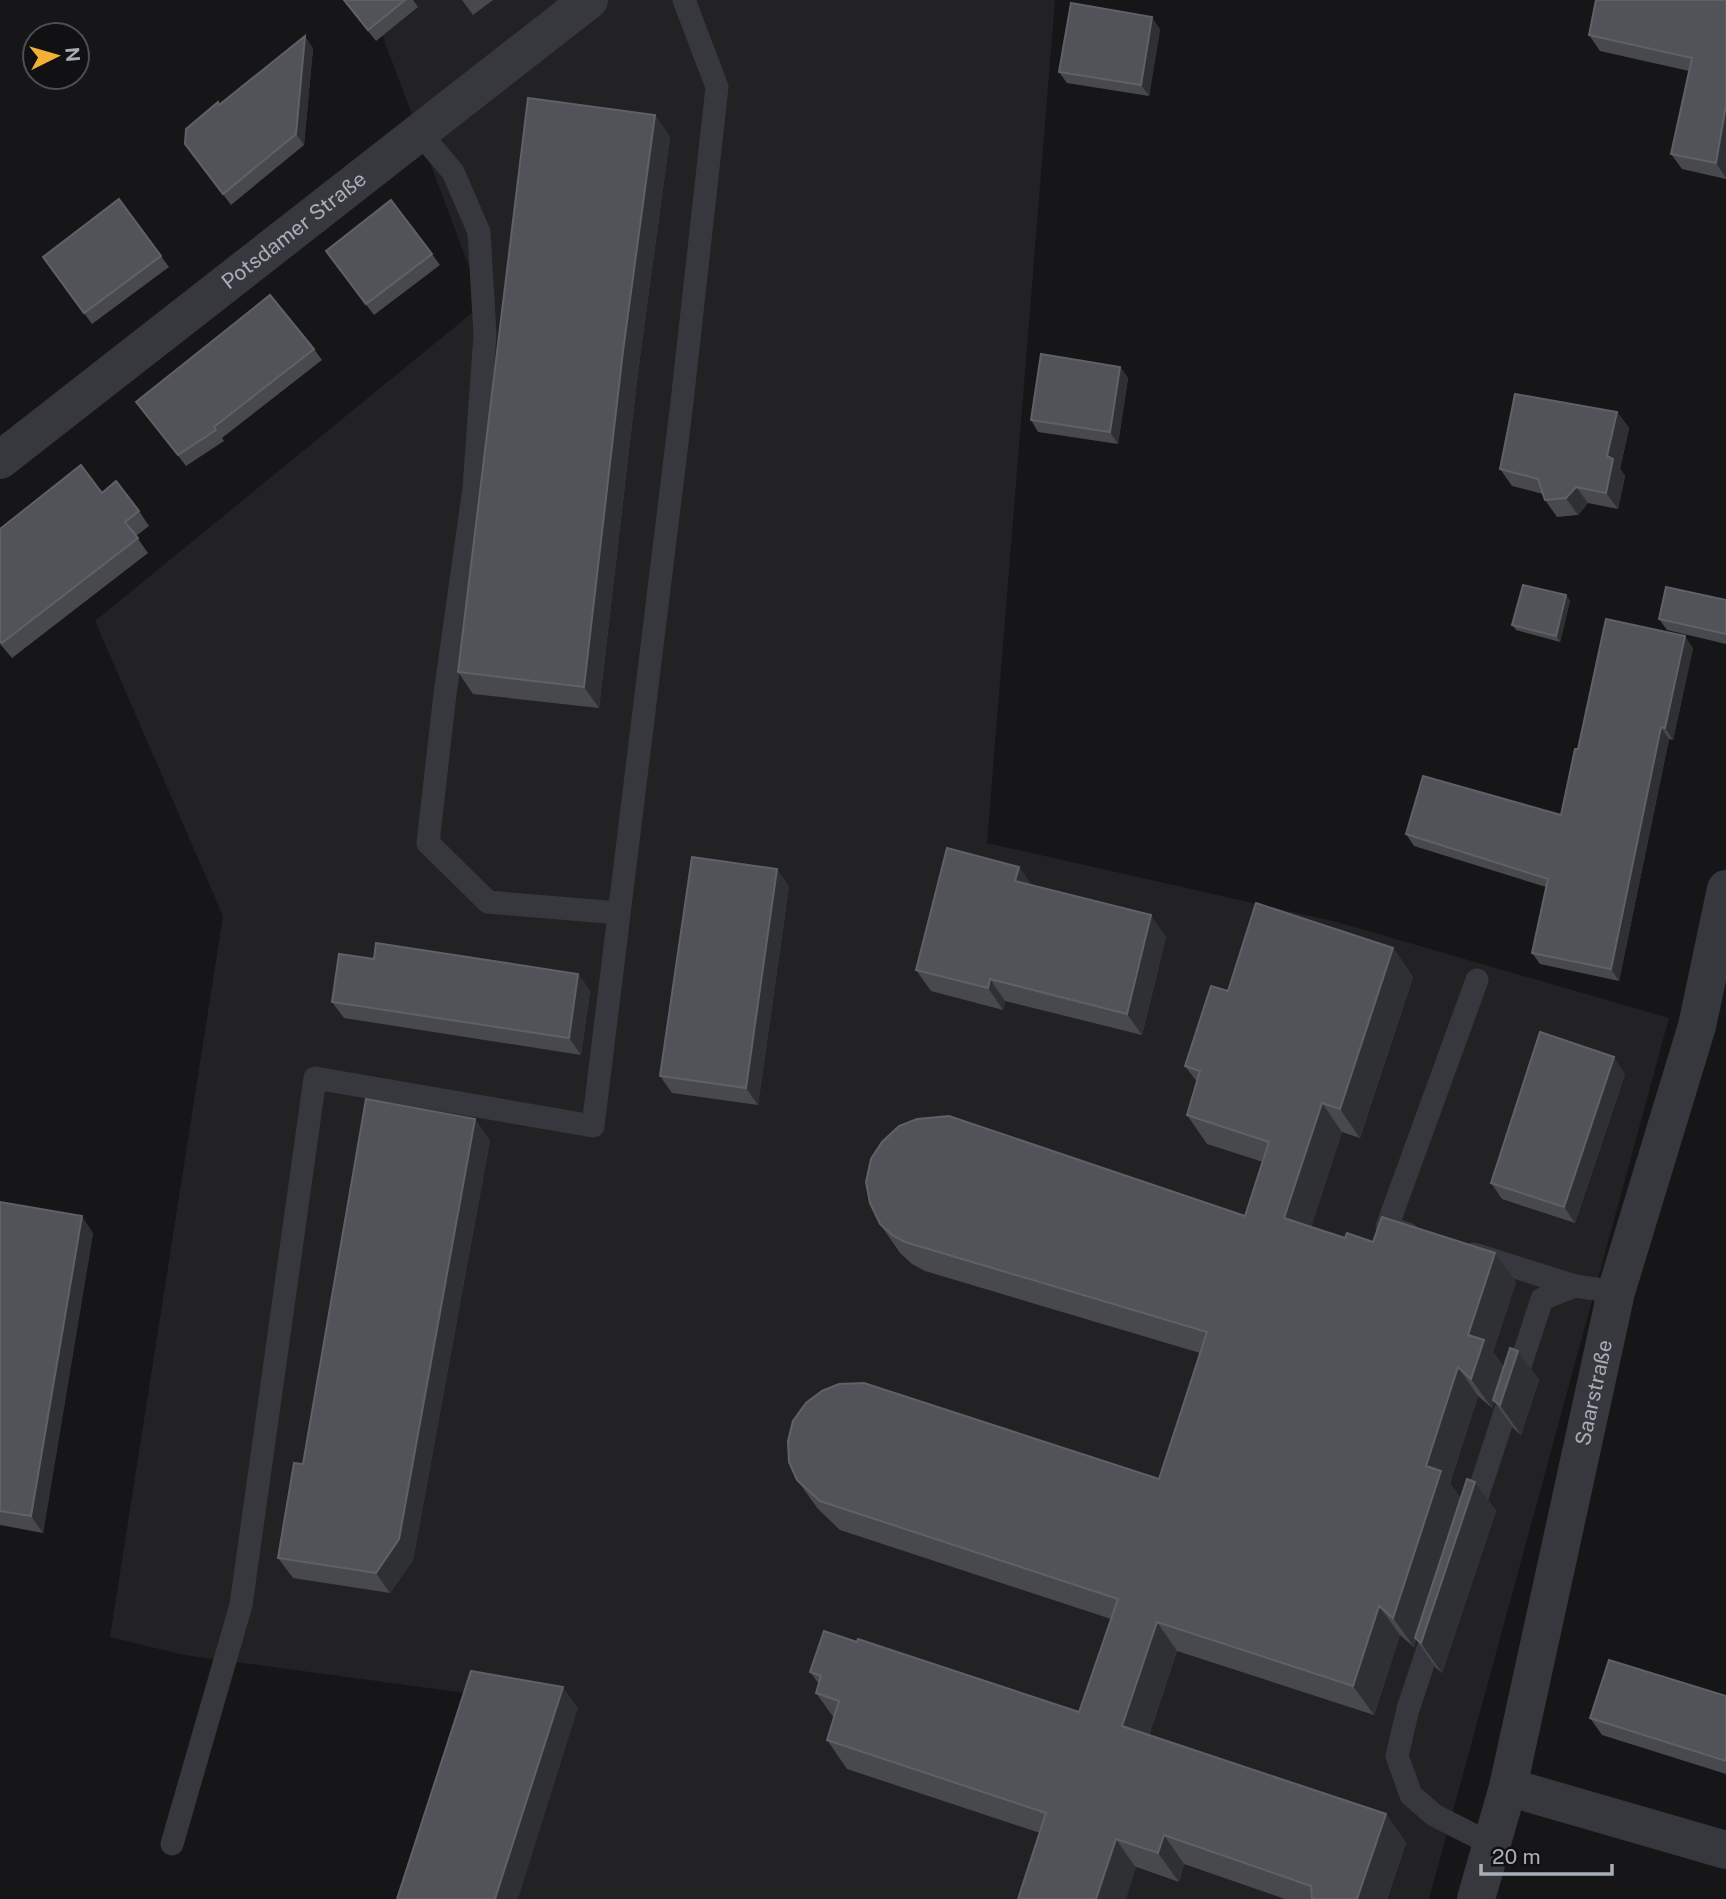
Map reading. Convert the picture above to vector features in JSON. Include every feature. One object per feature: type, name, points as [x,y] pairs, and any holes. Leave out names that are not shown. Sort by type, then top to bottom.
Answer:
[{"type":"street","name":"Potsdamer Straße","points":[[0,460],[589,0]]},
{"type":"street","name":"Saarstraße","points":[[1476,1899],[1508,1787],[1616,1292],[1697,1026],[1726,889]]},
{"type":"street","points":[[1508,1787],[1726,1850]]},
{"type":"lane","points":[[172,1844],[241,1605],[315,1078],[593,1126],[685,375],[717,87],[684,0]]},
{"type":"lane","points":[[418,132],[453,172],[478,232],[485,335],[474,488],[445,694],[428,843],[488,902],[620,913]]},
{"type":"lane","points":[[1427,1240],[1387,1227],[1477,980]]},
{"type":"lane","points":[[1453,1248],[1575,1286],[1616,1292]]},
{"type":"lane","points":[[1465,1537],[1542,1299],[1575,1286]]},
{"type":"lane","points":[[1443,1603],[1408,1709],[1397,1755],[1411,1795],[1434,1815],[1491,1844]]},
{"type":"shaded area","points":[[369,0],[1055,0],[987,843],[1337,922],[1669,1018],[1429,1899],[516,1899],[577,1708],[184,1655],[110,1637],[223,916],[95,621],[483,304]]},
{"type":"building","points":[[344,0],[405,0],[368,30]]},
{"type":"building","points":[[1596,0],[1726,0],[1726,105],[1716,163],[1671,154],[1692,58],[1589,35]]},
{"type":"building","points":[[1071,3],[1152,17],[1141,85],[1059,72]]},
{"type":"building","points":[[305,36],[296,134],[223,194],[185,144],[186,129]]},
{"type":"building","points":[[528,98],[655,115],[623,351],[584,687],[458,672]]},
{"type":"building","points":[[119,199],[161,256],[84,313],[43,257]]},
{"type":"building","points":[[391,200],[432,254],[366,304],[326,251]]},
{"type":"building","points":[[270,295],[314,349],[214,427],[216,430],[178,455],[136,402]]},
{"type":"building","points":[[1041,354],[1120,367],[1110,432],[1031,420]]},
{"type":"building","points":[[1515,394],[1617,412],[1607,456],[1613,459],[1606,493],[1576,487],[1566,498],[1545,500],[1538,479],[1500,469]]},
{"type":"building","points":[[81,465],[102,493],[116,481],[139,511],[125,522],[138,538],[2,643],[0,529]]},
{"type":"building","points":[[1523,585],[1566,595],[1556,636],[1512,625]]},
{"type":"building","points":[[1666,587],[1726,600],[1726,634],[1659,619]]},
{"type":"building","points":[[1606,619],[1685,636],[1665,728],[1661,727],[1611,969],[1532,953],[1548,879],[1406,834],[1423,776],[1561,815]]},
{"type":"building","points":[[947,848],[1019,867],[1015,881],[1151,915],[1127,1014],[990,979],[988,988],[916,970]]},
{"type":"building","points":[[692,857],[777,869],[746,1088],[660,1076]]},
{"type":"building","points":[[1256,903],[1393,948],[1340,1109],[1322,1103],[1284,1218],[1345,1238],[1347,1233],[1373,1242],[1382,1217],[1495,1253],[1468,1335],[1484,1340],[1471,1379],[1458,1367],[1426,1466],[1441,1471],[1393,1618],[1379,1606],[1353,1686],[1157,1622],[1122,1726],[1386,1814],[1357,1899],[1312,1899],[1311,1886],[1164,1835],[1158,1853],[1116,1839],[1096,1899],[1018,1899],[1046,1813],[827,1740],[839,1701],[816,1693],[821,1676],[810,1672],[824,1631],[857,1642],[858,1639],[1079,1712],[1118,1599],[820,1501],[797,1480],[789,1462],[788,1441],[793,1421],[806,1403],[822,1391],[839,1384],[864,1383],[1159,1479],[1207,1332],[905,1242],[880,1224],[870,1203],[866,1182],[871,1159],[882,1142],[899,1126],[917,1119],[949,1116],[1245,1216],[1269,1142],[1187,1115],[1200,1071],[1185,1066],[1211,986],[1228,991]]},
{"type":"building","points":[[376,943],[578,974],[569,1038],[332,1002],[339,954],[374,959]]},
{"type":"building","points":[[1540,1032],[1614,1057],[1564,1207],[1491,1183]]},
{"type":"building","points":[[366,1099],[475,1119],[399,1539],[376,1573],[278,1558],[294,1463],[303,1464]]},
{"type":"building","points":[[0,1202],[82,1216],[31,1516],[0,1511]]},
{"type":"building","points":[[1510,1348],[1518,1351],[1500,1405],[1493,1400]]},
{"type":"building","points":[[1467,1479],[1475,1482],[1421,1643],[1415,1638]]},
{"type":"building","points":[[1609,1660],[1726,1696],[1726,1761],[1590,1718]]},
{"type":"building","points":[[471,1671],[563,1687],[495,1899],[397,1899]]}]
